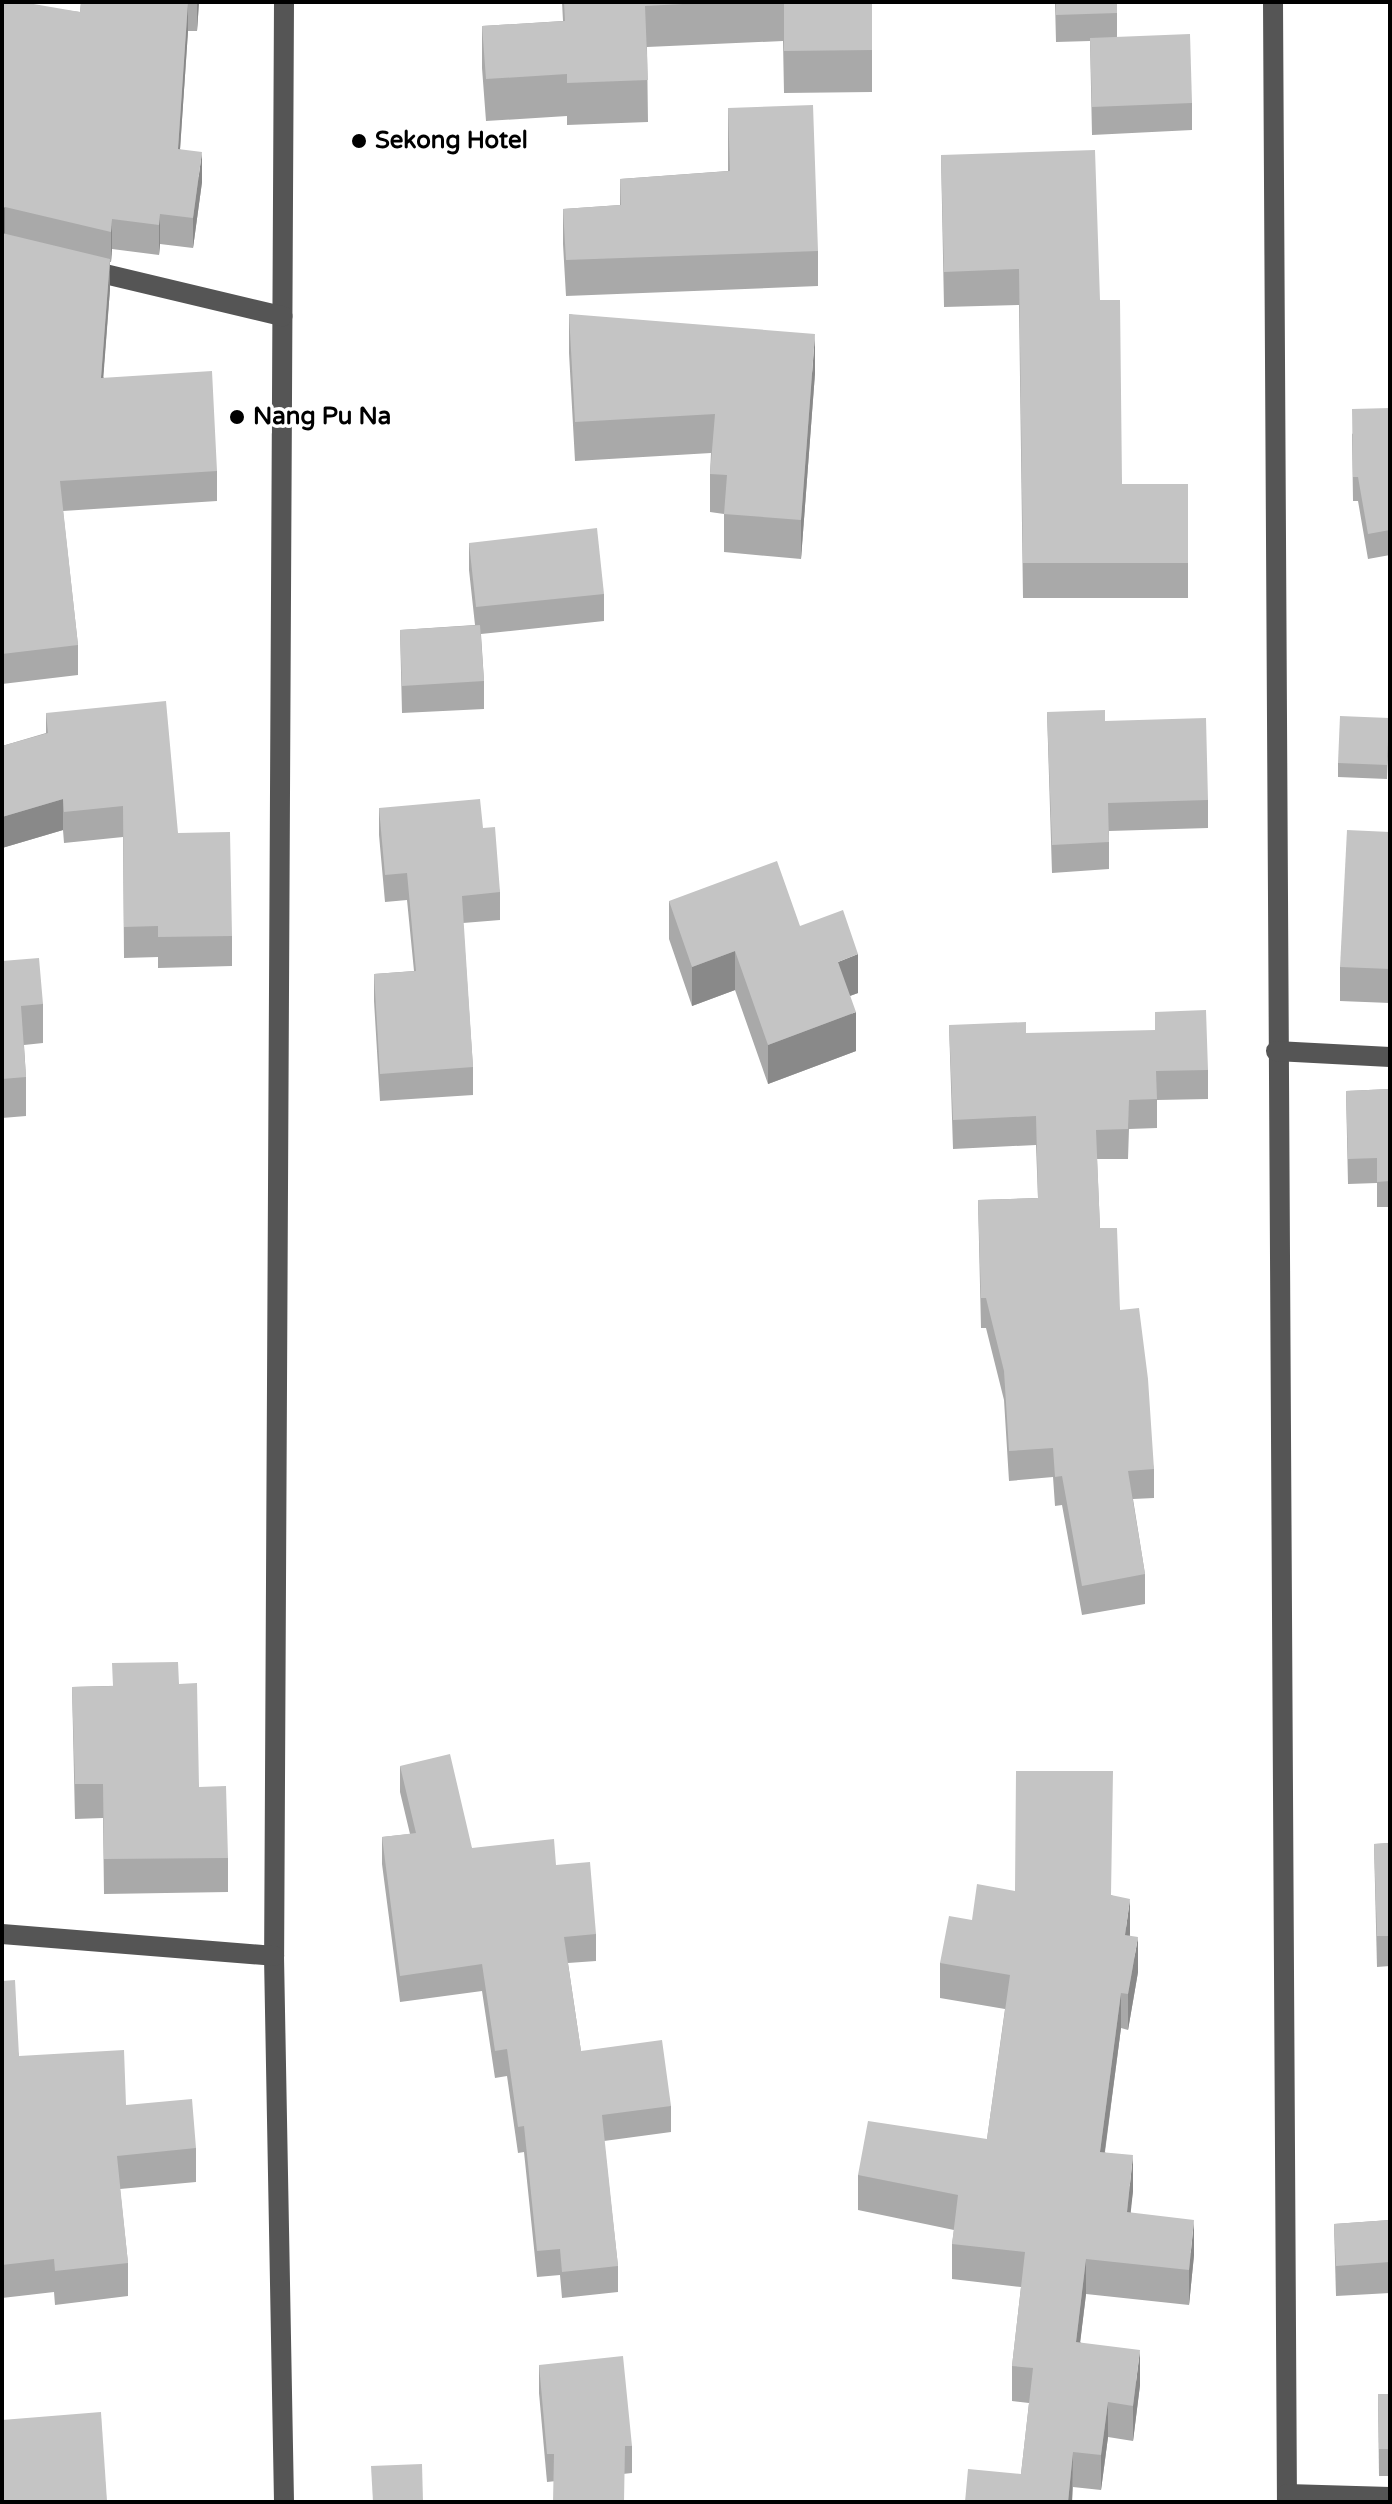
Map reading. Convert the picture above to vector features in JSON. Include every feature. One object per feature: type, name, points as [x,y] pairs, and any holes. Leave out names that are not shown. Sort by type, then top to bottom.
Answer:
[{"type":"street","points":[[284,2],[274,1956],[284,2502]]},
{"type":"street","points":[[1273,2],[1276,1051],[1287,2498],[1390,2497]]},
{"type":"street","points":[[64,264],[282,316]]},
{"type":"street","points":[[1276,1051],[1390,1057]]},
{"type":"street","points":[[2,1934],[274,1956]]},
{"type":"building","points":[[2,2],[22,2],[80,12],[81,2],[188,2],[178,149],[202,152],[193,218],[160,214],[159,225],[112,219],[111,232],[5,207],[2,209]]},
{"type":"building","points":[[564,2],[721,2],[645,6],[648,80],[567,83],[567,74],[486,79],[482,26],[565,21]]},
{"type":"building","points":[[784,2],[872,2],[872,50],[784,51]]},
{"type":"building","points":[[1056,2],[1117,2],[1117,13],[1056,15]]},
{"type":"building","points":[[1190,34],[1192,103],[1092,107],[1090,38]]},
{"type":"building","points":[[813,105],[818,251],[566,260],[563,209],[621,205],[620,179],[730,171],[728,108]]},
{"type":"building","points":[[1095,150],[1100,300],[1120,300],[1122,484],[1188,484],[1188,563],[1023,563],[1019,269],[944,272],[941,155]]},
{"type":"building","points":[[2,233],[110,259],[101,378],[212,371],[217,471],[60,481],[78,645],[2,654]]},
{"type":"building","points":[[569,314],[815,334],[801,520],[724,514],[727,475],[710,474],[715,414],[575,422]]},
{"type":"building","points":[[1390,408],[1390,530],[1368,534],[1358,477],[1353,477],[1352,409]]},
{"type":"building","points":[[597,528],[604,594],[476,607],[469,543]]},
{"type":"building","points":[[480,625],[484,681],[402,686],[400,630]]},
{"type":"building","points":[[166,701],[178,833],[230,832],[232,936],[158,937],[158,926],[124,927],[123,806],[64,812],[63,799],[2,817],[2,746],[48,733],[46,713]]},
{"type":"building","points":[[1105,710],[1105,721],[1206,718],[1208,800],[1108,803],[1109,842],[1052,845],[1047,712]]},
{"type":"building","points":[[1340,716],[1389,718],[1387,765],[1338,763]]},
{"type":"building","points":[[480,799],[483,828],[495,827],[500,892],[462,896],[473,1067],[380,1074],[374,974],[416,971],[407,873],[385,875],[379,808]]},
{"type":"building","points":[[1347,830],[1390,832],[1390,969],[1340,967]]},
{"type":"building","points":[[777,861],[800,926],[843,910],[858,954],[838,962],[856,1012],[768,1045],[735,951],[692,967],[669,901]]},
{"type":"building","points":[[39,958],[43,1004],[21,1006],[26,1077],[2,1079],[2,961]]},
{"type":"building","points":[[1206,1010],[1208,1070],[1156,1071],[1157,1099],[1129,1100],[1128,1129],[1096,1130],[1100,1228],[1117,1228],[1120,1310],[1139,1308],[1154,1469],[1128,1471],[1145,1574],[1082,1586],[1062,1476],[1055,1477],[1053,1448],[1009,1451],[1004,1371],[986,1298],[981,1298],[978,1200],[1038,1198],[1036,1116],[953,1120],[949,1025],[1026,1022],[1026,1033],[1155,1030],[1155,1012]]},
{"type":"building","points":[[1390,1089],[1390,1181],[1377,1182],[1377,1158],[1348,1159],[1346,1091]]},
{"type":"building","points":[[178,1662],[179,1684],[197,1683],[199,1787],[226,1786],[228,1858],[104,1859],[103,1784],[75,1784],[72,1687],[113,1686],[112,1663]]},
{"type":"building","points":[[450,1754],[472,1848],[554,1839],[556,1865],[590,1862],[596,1934],[564,1937],[581,2051],[662,2040],[671,2106],[602,2115],[618,2266],[562,2272],[560,2249],[537,2251],[524,2126],[518,2127],[507,2049],[495,2051],[482,1964],[400,1976],[382,1837],[416,1833],[400,1766]]},
{"type":"building","points":[[1016,1771],[1113,1771],[1111,1895],[1130,1899],[1125,1935],[1138,1937],[1128,1994],[1121,1993],[1100,2152],[1133,2155],[1127,2212],[1194,2220],[1189,2270],[1086,2259],[1076,2342],[1140,2350],[1133,2406],[1108,2402],[1101,2455],[1073,2452],[1068,2502],[965,2502],[968,2469],[1021,2474],[1033,2368],[1012,2366],[1025,2252],[952,2244],[958,2195],[858,2175],[868,2121],[987,2139],[1010,1975],[940,1963],[949,1916],[972,1920],[977,1884],[1015,1891]]},
{"type":"building","points":[[1390,1843],[1390,1936],[1377,1936],[1374,1844]]},
{"type":"building","points":[[15,1980],[19,2056],[124,2050],[126,2105],[192,2099],[196,2148],[117,2156],[128,2263],[55,2271],[54,2259],[2,2265],[2,1981]]},
{"type":"building","points":[[1390,2220],[1390,2262],[1336,2266],[1334,2224]]},
{"type":"building","points":[[623,2356],[632,2446],[625,2446],[624,2502],[553,2502],[554,2454],[547,2454],[539,2365]]},
{"type":"building","points":[[1378,2394],[1390,2394],[1390,2449],[1379,2449]]},
{"type":"building","points":[[101,2412],[107,2501],[2,2502],[2,2420]]},
{"type":"building","points":[[422,2464],[423,2502],[373,2502],[371,2466]]},
{"type":"place","name":"Sekong Hotel","points":[[359,141]]},
{"type":"place","name":"Nang Pu Na","points":[[237,417]]}]
